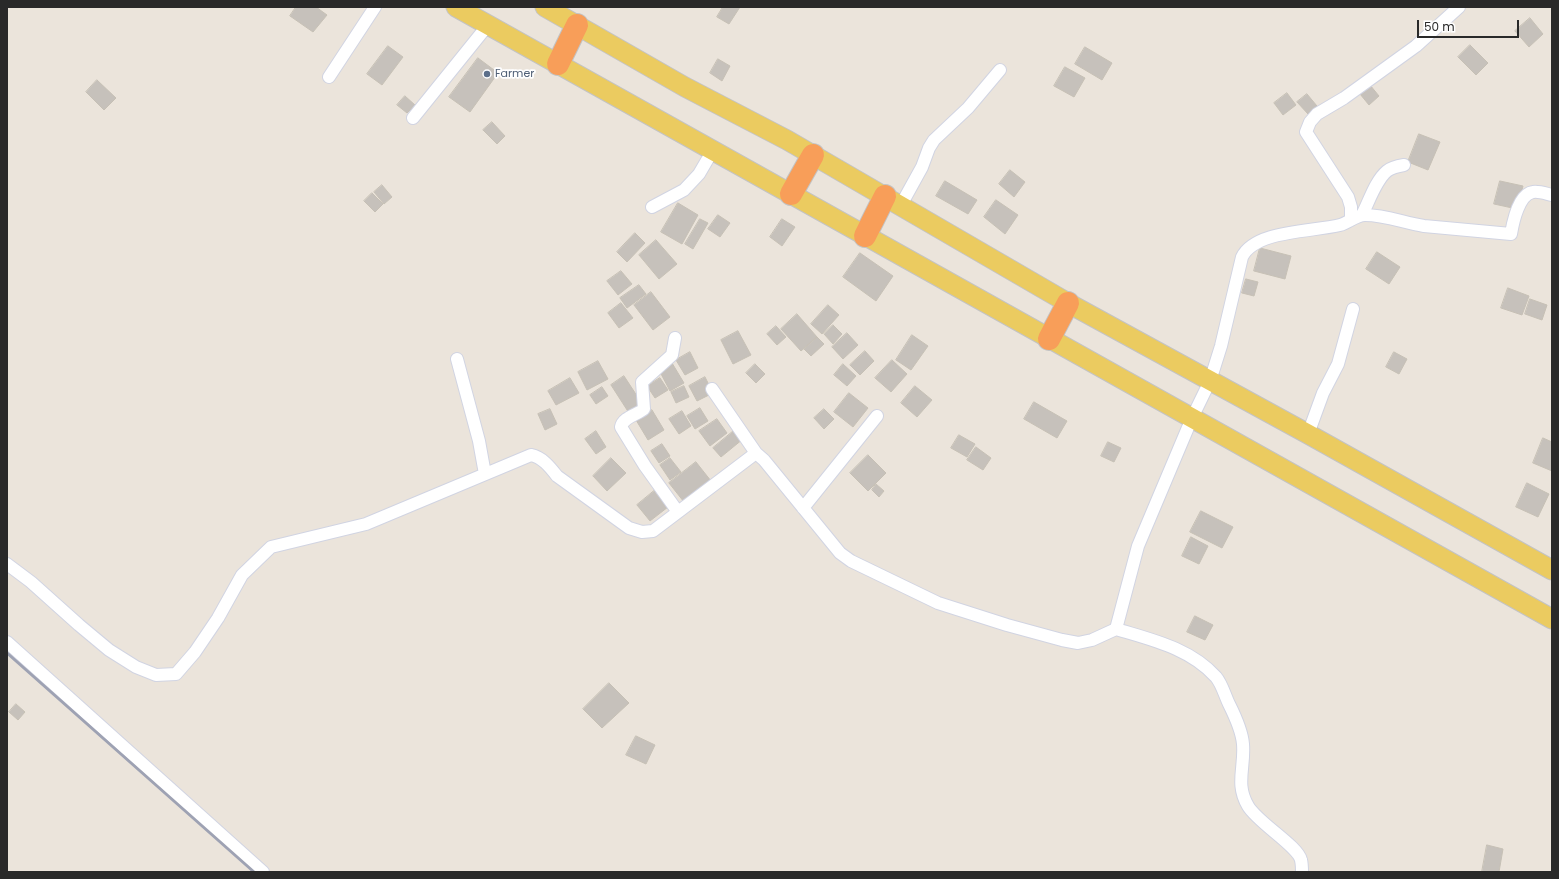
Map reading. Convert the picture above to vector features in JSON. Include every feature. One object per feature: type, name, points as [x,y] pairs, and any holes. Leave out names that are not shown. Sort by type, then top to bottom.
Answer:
[{"type":"highway","points":[[558,64],[577,25]]},
{"type":"highway","points":[[791,194],[813,155]]},
{"type":"highway","points":[[865,236],[893,201]]},
{"type":"highway","points":[[1049,339],[1068,303]]},
{"type":"main road","points":[[456,7],[1552,619]]},
{"type":"main road","points":[[545,7],[685,87],[813,155],[1068,303],[1308,434],[1552,570]]},
{"type":"street","points":[[329,77],[375,7]]},
{"type":"street","points":[[1356,218],[1348,197],[1306,132],[1310,122],[1317,114],[1344,98],[1416,46],[1459,7]]},
{"type":"street","points":[[413,118],[488,25]]},
{"type":"street","points":[[893,201],[922,167],[929,148],[934,140],[968,108],[1000,70]]},
{"type":"street","points":[[652,207],[684,190],[698,174],[713,150]]},
{"type":"street","points":[[1356,218],[1387,171],[1393,167],[1404,165]]},
{"type":"street","points":[[1116,629],[1138,546],[1192,418],[1210,381],[1221,346],[1242,257],[1245,250],[1262,239],[1341,225],[1356,218],[1388,216],[1412,224],[1424,226],[1511,234],[1521,201],[1527,194],[1535,192],[1552,196]]},
{"type":"street","points":[[1308,434],[1324,393],[1338,364],[1353,309]]},
{"type":"street","points":[[675,338],[672,355],[642,382],[644,409],[629,417],[621,427],[645,466],[678,512]]},
{"type":"street","points":[[457,360],[479,441],[485,474]]},
{"type":"street","points":[[712,389],[756,453],[764,460],[835,548],[845,557],[938,603],[1007,625],[1078,643],[1092,640],[1116,629],[1168,644],[1194,658],[1216,678],[1232,709],[1243,742],[1244,759],[1240,783],[1243,795],[1249,808],[1274,833],[1292,846],[1301,859],[1302,872]]},
{"type":"street","points":[[803,508],[877,416]]},
{"type":"street","points":[[7,564],[31,582],[79,626],[109,650],[136,667],[156,675],[176,674],[195,652],[218,618],[242,575],[271,547],[366,524],[530,455],[535,456],[548,464],[557,476],[629,528],[642,532],[653,531],[756,453]]},
{"type":"street","points":[[7,642],[263,872]]},
{"type":"building","points":[[296,7],[316,7],[327,15],[313,32],[290,16]]},
{"type":"building","points":[[723,7],[740,7],[729,24],[717,17]]},
{"type":"building","points":[[1530,18],[1543,34],[1529,47],[1515,31]]},
{"type":"building","points":[[1470,45],[1488,63],[1476,75],[1458,57]]},
{"type":"building","points":[[388,46],[403,57],[382,85],[367,74]]},
{"type":"building","points":[[1085,47],[1112,63],[1102,80],[1075,64]]},
{"type":"building","points":[[478,58],[498,73],[470,112],[449,97]]},
{"type":"building","points":[[718,59],[730,66],[722,81],[710,73]]},
{"type":"building","points":[[1065,67],[1085,78],[1074,97],[1054,86]]},
{"type":"building","points":[[97,80],[116,98],[104,110],[86,92]]},
{"type":"building","points":[[1370,85],[1379,96],[1369,105],[1360,94]]},
{"type":"building","points":[[1287,93],[1296,105],[1283,115],[1274,103]]},
{"type":"building","points":[[1307,94],[1317,106],[1308,114],[1297,102]]},
{"type":"building","points":[[405,96],[415,105],[407,113],[397,105]]},
{"type":"building","points":[[492,122],[505,136],[497,144],[483,130]]},
{"type":"building","points":[[1419,134],[1440,142],[1428,170],[1408,162]]},
{"type":"building","points":[[1010,170],[1025,182],[1014,197],[999,184]]},
{"type":"building","points":[[945,181],[977,200],[968,214],[936,196]]},
{"type":"building","points":[[1500,181],[1523,186],[1517,209],[1494,204]]},
{"type":"building","points":[[382,185],[392,197],[384,204],[374,192]]},
{"type":"building","points":[[372,193],[383,204],[375,212],[364,201]]},
{"type":"building","points":[[996,200],[1018,215],[1005,234],[984,217]]},
{"type":"building","points":[[678,203],[698,215],[682,244],[661,232]]},
{"type":"building","points":[[718,215],[730,223],[720,237],[708,229]]},
{"type":"building","points":[[700,219],[708,223],[693,249],[685,244]]},
{"type":"building","points":[[782,219],[795,227],[782,246],[770,237]]},
{"type":"building","points":[[635,233],[645,243],[627,262],[617,252]]},
{"type":"building","points":[[656,240],[677,264],[659,279],[639,255]]},
{"type":"building","points":[[1260,248],[1291,256],[1285,279],[1254,271]]},
{"type":"building","points":[[1377,252],[1400,267],[1389,284],[1366,269]]},
{"type":"building","points":[[860,253],[893,276],[876,301],[843,277]]},
{"type":"building","points":[[621,271],[632,284],[618,295],[607,281]]},
{"type":"building","points":[[1246,279],[1258,282],[1254,296],[1242,293]]},
{"type":"building","points":[[639,285],[646,294],[627,308],[620,298]]},
{"type":"building","points":[[1508,288],[1529,296],[1522,315],[1501,308]]},
{"type":"building","points":[[651,292],[670,317],[653,330],[634,305]]},
{"type":"building","points":[[1530,299],[1547,305],[1542,320],[1525,314]]},
{"type":"building","points":[[621,303],[633,318],[619,328],[608,313]]},
{"type":"building","points":[[828,305],[839,315],[822,334],[811,324]]},
{"type":"building","points":[[797,314],[817,337],[801,351],[781,329]]},
{"type":"building","points":[[833,325],[842,334],[833,344],[824,334]]},
{"type":"building","points":[[776,326],[786,337],[777,345],[767,334]]},
{"type":"building","points":[[738,331],[751,355],[733,364],[721,340]]},
{"type":"building","points":[[847,333],[858,345],[843,359],[832,347]]},
{"type":"building","points":[[912,335],[928,346],[911,370],[896,360]]},
{"type":"building","points":[[817,337],[824,344],[811,356],[804,349]]},
{"type":"building","points":[[865,351],[874,361],[860,375],[850,365]]},
{"type":"building","points":[[690,352],[698,368],[685,375],[676,360]]},
{"type":"building","points":[[1394,352],[1407,359],[1399,374],[1386,367]]},
{"type":"building","points":[[892,360],[907,374],[891,392],[875,378]]},
{"type":"building","points":[[598,361],[608,379],[587,390],[578,372]]},
{"type":"building","points":[[672,363],[684,383],[670,391],[659,370]]},
{"type":"building","points":[[755,364],[765,374],[756,383],[746,373]]},
{"type":"building","points":[[843,364],[856,376],[847,386],[834,375]]},
{"type":"building","points":[[624,376],[643,405],[629,413],[611,385]]},
{"type":"building","points":[[705,377],[713,393],[697,401],[689,386]]},
{"type":"building","points":[[570,378],[579,393],[556,405],[548,391]]},
{"type":"building","points":[[660,378],[668,390],[655,398],[647,386]]},
{"type":"building","points":[[684,386],[689,397],[676,403],[671,392]]},
{"type":"building","points":[[915,386],[932,400],[917,417],[901,403]]},
{"type":"building","points":[[602,387],[608,396],[596,404],[590,395]]},
{"type":"building","points":[[849,393],[868,408],[853,427],[834,412]]},
{"type":"building","points":[[1034,402],[1067,421],[1057,438],[1024,419]]},
{"type":"building","points":[[700,408],[708,421],[695,429],[687,416]]},
{"type":"building","points":[[550,409],[557,424],[545,430],[538,414]]},
{"type":"building","points":[[824,409],[834,419],[824,429],[814,418]]},
{"type":"building","points":[[652,410],[664,430],[648,440],[636,420]]},
{"type":"building","points":[[682,411],[691,426],[679,434],[669,419]]},
{"type":"building","points":[[717,419],[727,433],[710,446],[699,431]]},
{"type":"building","points":[[736,429],[743,439],[721,457],[713,448]]},
{"type":"building","points":[[596,431],[606,447],[596,454],[585,439]]},
{"type":"building","points":[[959,435],[975,444],[967,457],[951,448]]},
{"type":"building","points":[[1543,438],[1552,442],[1552,471],[1533,463]]},
{"type":"building","points":[[1108,442],[1121,448],[1114,462],[1101,456]]},
{"type":"building","points":[[662,444],[670,456],[659,463],[651,451]]},
{"type":"building","points":[[976,447],[991,458],[983,470],[967,460]]},
{"type":"building","points":[[868,455],[886,473],[868,491],[850,473]]},
{"type":"building","points":[[611,458],[626,473],[607,491],[593,476]]},
{"type":"building","points":[[670,458],[681,472],[670,480],[660,465]]},
{"type":"building","points":[[696,462],[711,481],[684,502],[669,483]]},
{"type":"building","points":[[1527,483],[1549,494],[1538,517],[1516,507]]},
{"type":"building","points":[[876,484],[884,491],[879,497],[872,490]]},
{"type":"building","points":[[654,491],[668,507],[650,521],[637,505]]},
{"type":"building","points":[[1201,511],[1233,527],[1222,548],[1190,532]]},
{"type":"building","points":[[1191,537],[1208,546],[1199,564],[1182,556]]},
{"type":"building","points":[[1195,616],[1213,625],[1205,640],[1187,632]]},
{"type":"building","points":[[609,683],[629,703],[602,728],[583,709]]},
{"type":"building","points":[[16,704],[25,712],[18,720],[9,712]]},
{"type":"building","points":[[636,736],[655,745],[646,764],[626,755]]},
{"type":"building","points":[[1487,845],[1503,849],[1499,872],[1482,872]]},
{"type":"railway","points":[[7,653],[254,872]]},
{"type":"place","name":"Farmer","points":[[487,74]]}]
